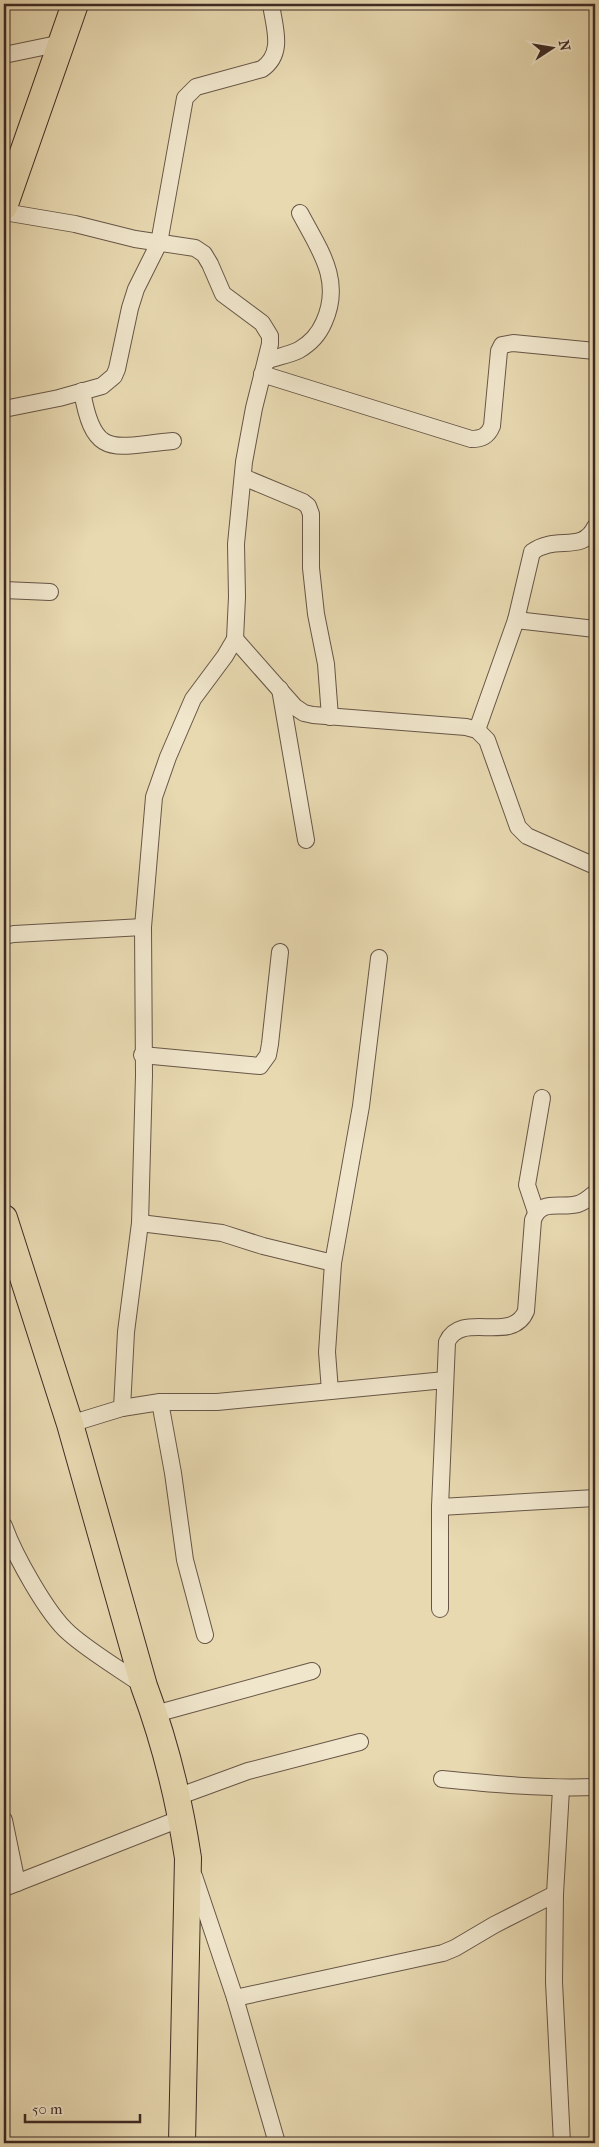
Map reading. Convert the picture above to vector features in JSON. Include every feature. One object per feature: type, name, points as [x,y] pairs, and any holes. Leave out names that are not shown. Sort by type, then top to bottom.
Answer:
[{"type":"main road","points":[[4,207],[75,4]]},
{"type":"main road","points":[[4,1218],[70,1424],[144,1686],[155,1714],[180,1807],[188,1858],[182,2143]]},
{"type":"street","points":[[4,409],[102,386],[114,376],[118,369],[130,308],[136,288],[159,243],[185,98],[196,87],[262,69],[270,63],[276,50],[271,4]]},
{"type":"street","points":[[4,55],[62,43]]},
{"type":"street","points":[[4,212],[75,224],[135,239],[195,248],[204,254],[223,294],[262,323],[270,336],[270,344],[248,436],[242,477],[236,544],[237,596],[235,639],[225,656],[193,699],[154,797],[143,927],[140,1223],[126,1332],[122,1408]]},
{"type":"street","points":[[264,368],[314,340],[329,310],[332,291],[328,270],[300,213]]},
{"type":"street","points":[[264,368],[471,439],[477,439],[485,437],[492,426],[499,351],[502,345],[513,343],[595,351]]},
{"type":"street","points":[[82,391],[87,417],[92,430],[105,443],[115,446],[173,441]]},
{"type":"street","points":[[242,477],[303,502],[308,506],[311,514],[311,576],[326,664],[330,717]]},
{"type":"street","points":[[477,730],[516,620],[532,552],[540,546],[551,543],[581,542],[591,535],[595,527]]},
{"type":"street","points":[[4,590],[50,592]]},
{"type":"street","points":[[516,620],[595,629]]},
{"type":"street","points":[[235,639],[296,707],[304,713],[330,717],[412,722],[477,730],[487,740],[518,827],[527,836],[595,866]]},
{"type":"street","points":[[280,688],[306,840]]},
{"type":"street","points":[[4,936],[143,927]]},
{"type":"street","points":[[142,1055],[260,1066],[268,1055],[270,1044],[280,952]]},
{"type":"street","points":[[330,1391],[327,1352],[333,1263],[362,1106],[379,958]]},
{"type":"street","points":[[536,1212],[527,1185],[542,1098]]},
{"type":"street","points":[[440,1609],[440,1507],[447,1342],[450,1335],[464,1328],[509,1327],[523,1317],[526,1304],[533,1220],[536,1212],[549,1206],[580,1204],[595,1193]]},
{"type":"street","points":[[140,1223],[222,1233],[263,1246],[333,1263]]},
{"type":"street","points":[[70,1424],[122,1408],[160,1402],[217,1402],[445,1380]]},
{"type":"street","points":[[160,1402],[186,1560],[205,1635]]},
{"type":"street","points":[[440,1507],[595,1498]]},
{"type":"street","points":[[4,1526],[29,1577],[58,1621],[69,1633],[144,1686]]},
{"type":"street","points":[[155,1714],[312,1671]]},
{"type":"street","points":[[4,1820],[10,1886],[180,1807],[248,1771],[360,1742]]},
{"type":"street","points":[[442,1780],[560,1788],[595,1787]]},
{"type":"street","points":[[560,1788],[554,1894],[554,1992],[562,2143]]},
{"type":"street","points":[[188,1858],[235,1998],[277,2143]]},
{"type":"street","points":[[235,1998],[443,1952],[455,1948],[494,1925],[554,1894]]}]
